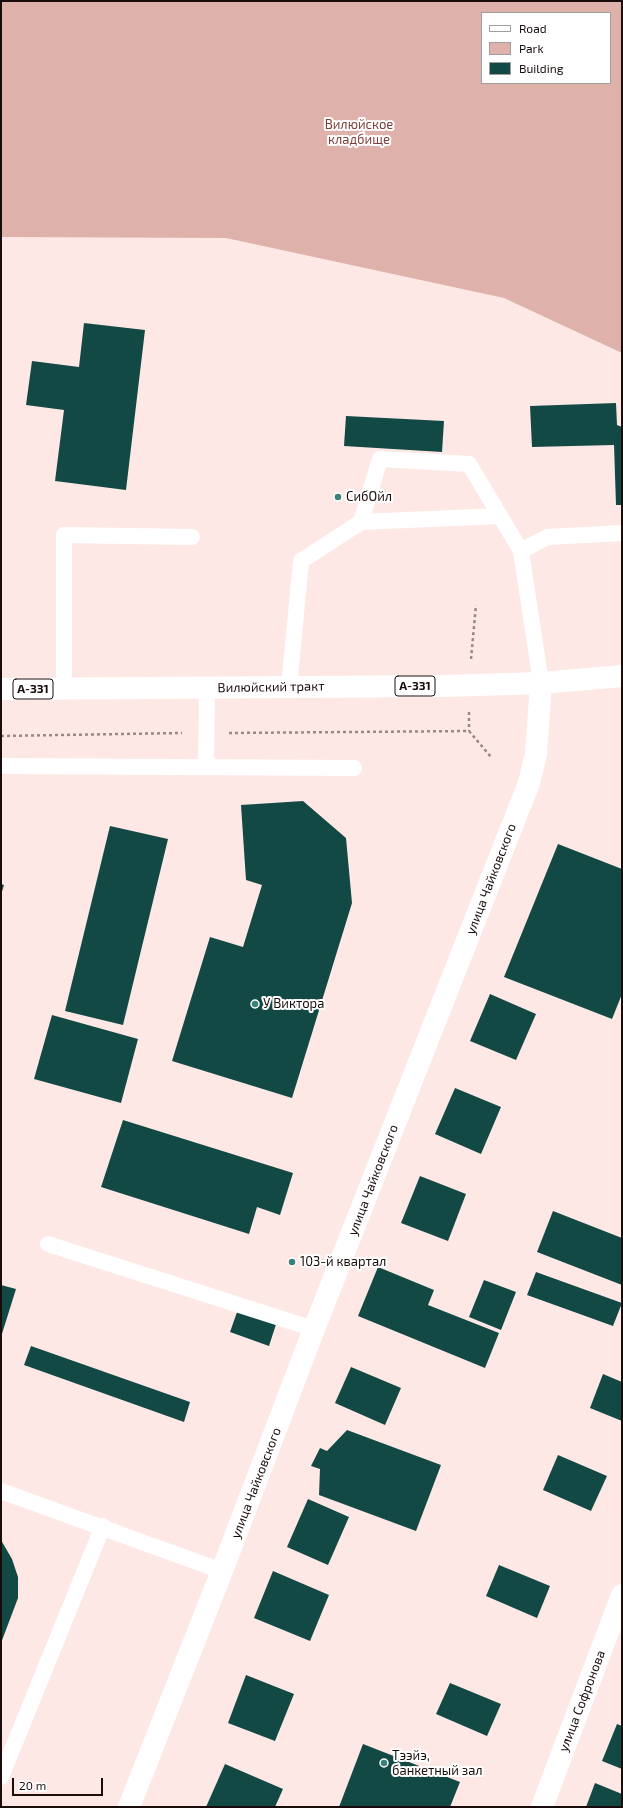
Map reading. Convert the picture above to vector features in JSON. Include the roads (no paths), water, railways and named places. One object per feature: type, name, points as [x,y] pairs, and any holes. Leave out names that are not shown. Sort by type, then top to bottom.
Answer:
[{"type":"main road","name":"А-331","points":[[540,683],[622,676]]},
{"type":"main road","name":"Вилюйский тракт","points":[[1,689],[444,686],[540,683]]},
{"type":"main road","name":"улица Чайковского","points":[[129,1807],[222,1572],[314,1329],[529,782],[536,754],[540,683]]},
{"type":"main road","name":"улица Софронова","points":[[542,1807],[622,1595]]},
{"type":"lane","points":[[361,522],[380,459],[469,464],[521,551],[540,683]]},
{"type":"lane","points":[[289,686],[301,561],[361,522],[500,516]]},
{"type":"lane","points":[[521,551],[547,537],[622,533]]},
{"type":"lane","points":[[64,688],[64,535],[192,537]]},
{"type":"lane","points":[[206,768],[207,688]]},
{"type":"lane","points":[[1,766],[354,768]]},
{"type":"lane","points":[[48,1244],[314,1329]]},
{"type":"lane","points":[[1,1491],[103,1526],[222,1572]]},
{"type":"lane","points":[[1,1777],[103,1526]]},
{"type":"place","name":"СибОйл","points":[[338,497]]},
{"type":"place","name":"У Виктора","points":[[255,1004]]},
{"type":"place","name":"103-й квартал","points":[[292,1262]]},
{"type":"place","name":"Тээйэ, банкетный зал","points":[[384,1763]]},
{"type":"park label","name":"Вилюйское кладбище","points":[[359,132]]}]
